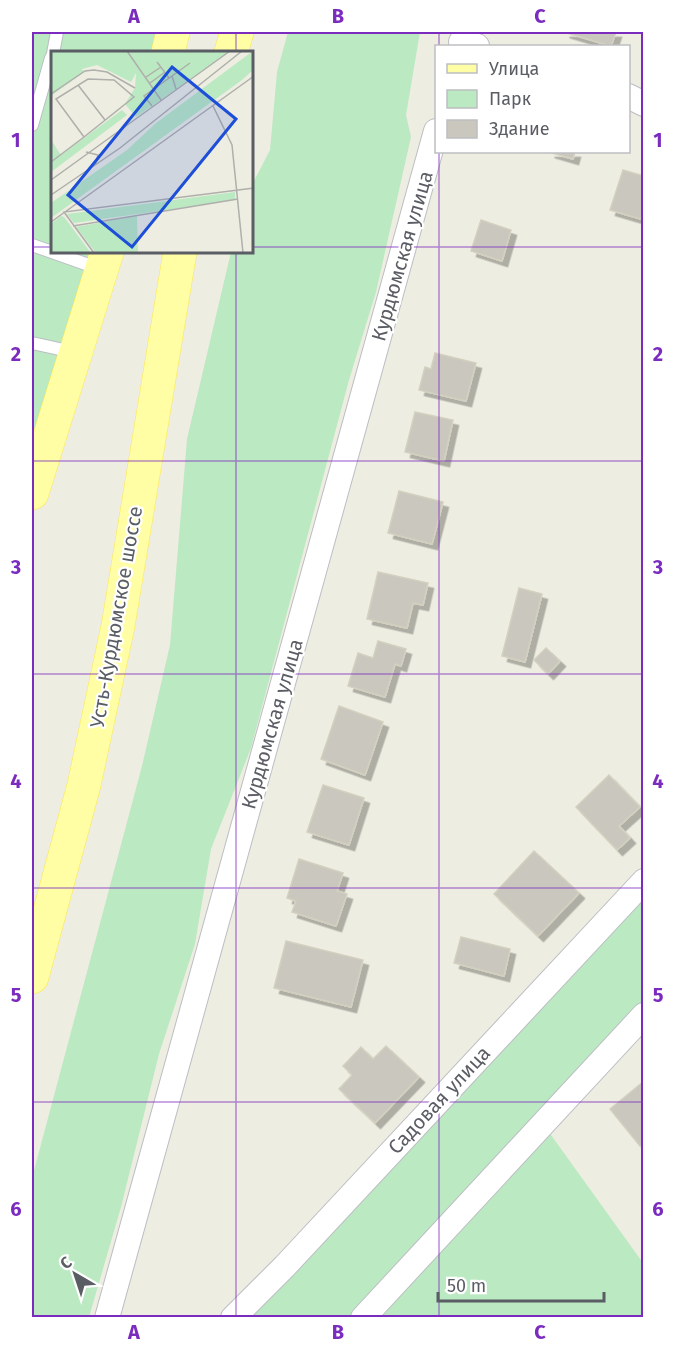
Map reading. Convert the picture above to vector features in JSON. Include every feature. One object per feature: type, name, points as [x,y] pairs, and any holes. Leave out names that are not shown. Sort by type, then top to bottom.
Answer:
[{"type":"main road","points":[[168,51],[173,32]]},
{"type":"main road","points":[[231,51],[237,32]]},
{"type":"main road","name":"Усть-Курдюмское шоссе","points":[[32,977],[57,877],[84,785],[118,626],[180,254]]},
{"type":"main road","points":[[32,493],[104,261]]},
{"type":"main road","points":[[32,908],[57,877]]},
{"type":"street","points":[[630,97],[644,104]]},
{"type":"street","name":"Курдюмская улица","points":[[107,1317],[435,135]]},
{"type":"street","name":"Садовая улица","points":[[232,1317],[293,1257],[644,880]]},
{"type":"street","points":[[363,1317],[644,1015]]},
{"type":"lane","points":[[53,51],[57,32]]},
{"type":"lane","points":[[32,125],[37,87],[51,61]]},
{"type":"lane","points":[[32,245],[51,249]]},
{"type":"lane","points":[[72,254],[104,261]]},
{"type":"lane","points":[[32,343],[74,352]]},
{"type":"green space","points":[[32,32],[169,32],[163,51],[51,51],[51,254],[103,254],[32,494]]},
{"type":"green space","points":[[288,32],[420,32],[406,115],[411,137],[376,292],[349,380],[251,748],[211,849],[195,944],[159,1054],[121,1207],[89,1317],[32,1317],[32,1178],[142,766],[170,645],[187,439],[231,254],[254,254],[254,181],[270,150],[277,72]]},
{"type":"green space","points":[[643,892],[643,1004],[351,1317],[248,1318]]},
{"type":"green space","points":[[546,1128],[643,1263],[643,1317],[374,1318]]},
{"type":"building","points":[[564,32],[616,32],[611,45]]},
{"type":"building","points":[[552,153],[575,153],[573,159]]},
{"type":"building","points":[[623,170],[644,176],[644,220],[610,210]]},
{"type":"building","points":[[481,220],[511,230],[502,261],[471,251]]},
{"type":"building","points":[[435,353],[476,363],[466,401],[419,390],[425,367],[431,369]]},
{"type":"building","points":[[415,412],[453,420],[444,461],[405,452]]},
{"type":"building","points":[[399,491],[443,502],[432,544],[388,533]]},
{"type":"building","points":[[378,572],[428,583],[423,605],[413,603],[407,628],[367,619]]},
{"type":"building","points":[[519,588],[542,594],[525,662],[502,656]]},
{"type":"building","points":[[378,641],[406,649],[401,666],[395,664],[385,697],[348,686],[358,653],[373,658]]},
{"type":"building","points":[[546,648],[560,661],[548,674],[534,660]]},
{"type":"building","points":[[339,706],[383,722],[365,775],[321,759]]},
{"type":"building","points":[[609,775],[640,807],[619,826],[630,838],[617,850],[576,807]]},
{"type":"building","points":[[323,785],[364,798],[349,845],[307,832]]},
{"type":"building","points":[[534,851],[579,893],[538,936],[494,894]]},
{"type":"building","points":[[299,859],[343,873],[337,891],[347,894],[336,926],[292,912],[296,901],[287,898]]},
{"type":"building","points":[[461,937],[510,949],[504,976],[454,963]]},
{"type":"building","points":[[286,941],[363,960],[351,1007],[274,988]]},
{"type":"building","points":[[386,1046],[419,1077],[375,1123],[339,1089],[352,1075],[343,1066],[361,1047],[373,1059]]},
{"type":"building","points":[[644,1081],[644,1143],[640,1146],[610,1109]]}]
